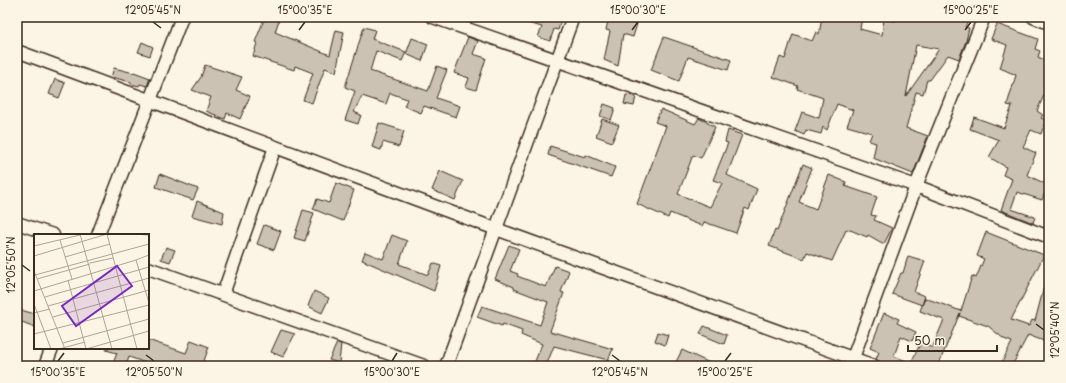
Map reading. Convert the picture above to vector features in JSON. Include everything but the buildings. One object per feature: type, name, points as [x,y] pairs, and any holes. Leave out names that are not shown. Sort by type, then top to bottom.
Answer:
[{"type":"street","points":[[98,234],[182,17]]},
{"type":"street","points":[[433,17],[916,186],[1049,237]]},
{"type":"street","points":[[446,366],[573,17]]},
{"type":"street","points":[[851,362],[916,186],[984,17]]},
{"type":"street","points":[[1033,17],[1049,23]]},
{"type":"street","points":[[17,51],[851,362],[874,366]]},
{"type":"street","points":[[222,294],[275,147]]},
{"type":"street","points":[[17,223],[50,234]]},
{"type":"street","points":[[149,268],[424,366]]},
{"type":"street","points":[[45,366],[52,349]]}]
